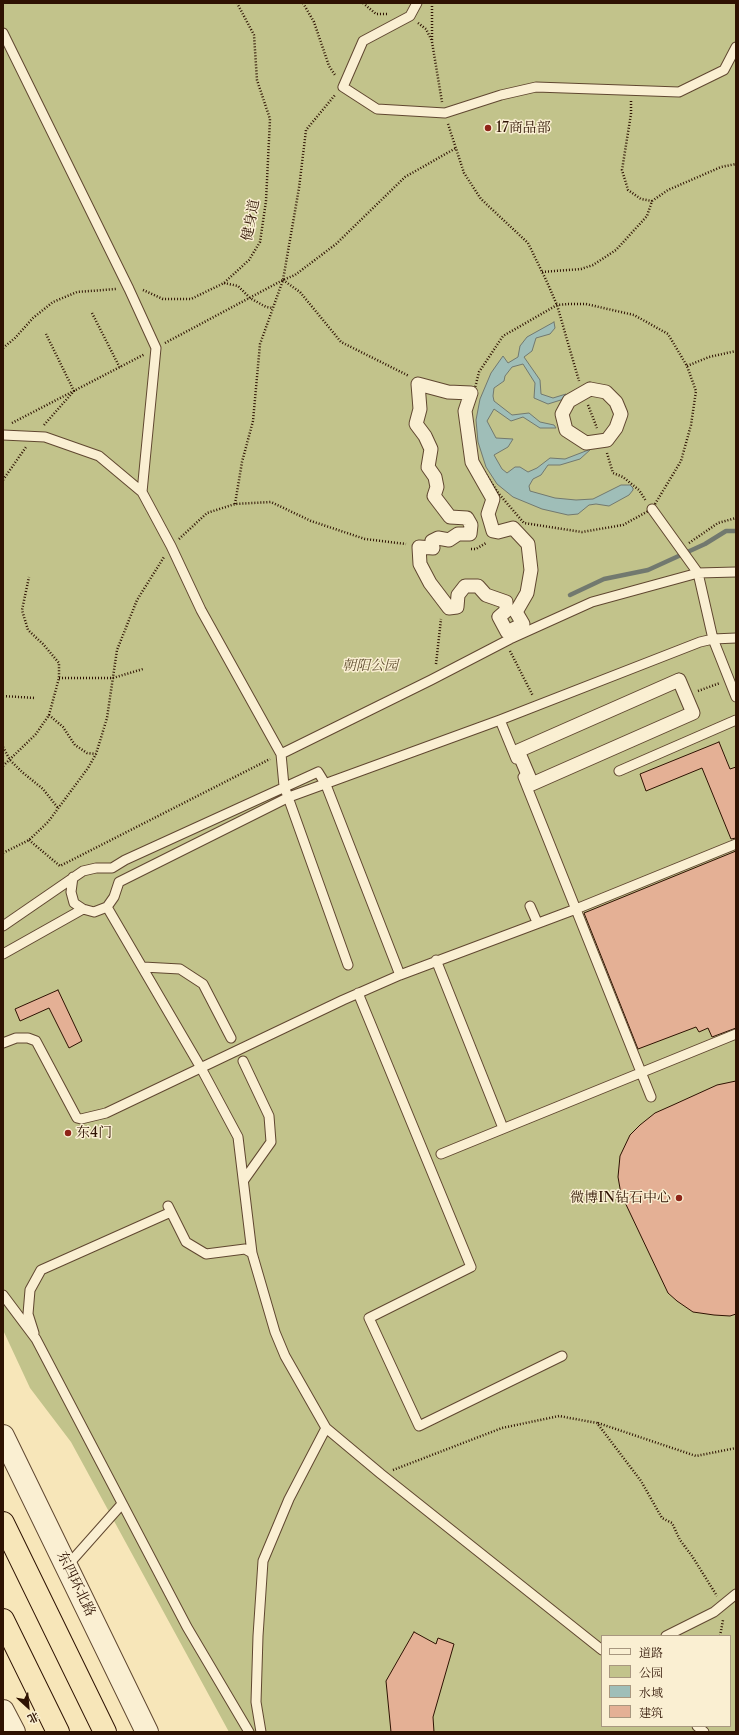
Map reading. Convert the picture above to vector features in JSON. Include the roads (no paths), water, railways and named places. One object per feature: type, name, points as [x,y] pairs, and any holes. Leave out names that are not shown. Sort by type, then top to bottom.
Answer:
[{"type":"highway","points":[[3,1523],[106,1732]]},
{"type":"highway","points":[[3,1620],[58,1732]]},
{"type":"highway","points":[[26,1666],[40,1732]]},
{"type":"street","points":[[418,384],[448,392],[471,393],[465,410],[472,462],[493,499],[488,514],[492,531],[498,532],[518,526],[528,544],[531,570],[527,593],[516,612],[523,624],[507,632],[499,617],[506,611],[506,602],[486,595],[478,586],[465,586],[458,595],[457,607],[449,608],[440,595],[430,583],[420,564],[419,547],[433,548],[432,541],[438,538],[449,540],[458,534],[470,534],[471,525],[467,518],[450,518],[434,496],[437,487],[436,477],[428,467],[431,449],[425,436],[416,424],[420,409],[418,384]]},
{"type":"street","points":[[590,389],[606,392],[616,402],[621,414],[616,428],[607,440],[586,443],[566,430],[562,414],[569,401],[583,392],[590,389]]},
{"type":"street","points":[[679,680],[686,696],[693,713],[532,784],[518,751],[679,680]]},
{"type":"street","name":"东四环北路","points":[[3,1436],[147,1732]]},
{"type":"street","points":[[3,1711],[14,1732]]},
{"type":"lane","points":[[417,3],[410,16],[363,41],[343,87],[377,109],[445,113],[501,94],[536,87],[679,92],[724,70],[736,47]]},
{"type":"lane","points":[[3,33],[129,289],[156,348],[142,492]]},
{"type":"lane","points":[[3,435],[45,437],[99,456],[142,492],[171,546],[201,610],[281,754],[284,786],[348,965]]},
{"type":"lane","points":[[652,509],[698,573],[713,639],[736,697]]},
{"type":"lane","points":[[281,754],[431,680],[503,642],[592,602],[698,573],[736,572]]},
{"type":"lane","points":[[119,882],[289,797],[326,785],[500,720],[700,642],[713,639],[736,638]]},
{"type":"lane","points":[[500,720],[651,1097]]},
{"type":"lane","points":[[619,771],[736,720]]},
{"type":"lane","points":[[3,926],[83,871],[96,868],[112,868],[125,860],[284,786],[318,772],[326,785],[400,975]]},
{"type":"lane","points":[[3,1043],[16,1038],[28,1038],[36,1041],[78,1118],[82,1119],[106,1113],[122,1107],[358,993],[400,975],[537,922],[576,909],[736,844]]},
{"type":"lane","points":[[73,877],[70,892],[74,903],[83,909],[94,912],[107,907],[114,897],[119,882],[117,874],[112,868]]},
{"type":"lane","points":[[530,906],[537,922]]},
{"type":"lane","points":[[107,907],[201,1068],[238,1137],[252,1253],[276,1335],[285,1356],[326,1428],[381,1474],[601,1649]]},
{"type":"lane","points":[[3,954],[83,909]]},
{"type":"lane","points":[[436,960],[503,1128]]},
{"type":"lane","points":[[143,967],[180,969],[203,984],[231,1038]]},
{"type":"lane","points":[[358,993],[471,1267],[369,1318],[419,1426],[562,1356]]},
{"type":"lane","points":[[441,1154],[736,1034]]},
{"type":"lane","points":[[243,1061],[269,1116],[271,1142],[244,1180]]},
{"type":"lane","points":[[36,1340],[28,1314],[30,1290],[41,1270],[169,1209],[186,1242],[206,1254],[245,1250],[252,1253]]},
{"type":"lane","points":[[3,1295],[36,1340],[187,1627],[249,1732]]},
{"type":"lane","points":[[261,1732],[256,1695],[263,1561],[289,1499],[326,1428]]},
{"type":"lane","points":[[67,1566],[122,1504]]},
{"type":"lane","points":[[668,1635],[714,1612],[736,1594]]},
{"type":"water","points":[[554,322],[555,328],[550,334],[536,338],[532,351],[524,357],[540,380],[541,394],[553,398],[566,394],[564,399],[548,404],[534,398],[535,383],[523,364],[512,367],[505,376],[504,381],[494,388],[493,396],[494,401],[512,415],[529,413],[540,422],[554,425],[556,428],[540,428],[523,417],[511,421],[494,409],[487,421],[496,438],[513,439],[508,447],[494,455],[502,469],[507,473],[515,467],[520,467],[528,472],[537,468],[550,458],[565,459],[591,449],[580,459],[560,465],[548,465],[541,475],[533,479],[529,486],[530,491],[555,498],[576,500],[593,499],[621,485],[630,485],[633,488],[629,495],[609,506],[596,504],[589,505],[578,514],[568,515],[542,509],[513,497],[497,484],[486,467],[478,442],[476,420],[480,399],[491,373],[503,356],[508,363],[518,357],[520,346],[527,337]]},
{"type":"waterway","points":[[570,595],[604,579],[648,570],[705,544],[726,531],[736,531]]},
{"type":"place","name":"17商品部","points":[[488,128]]},
{"type":"place","name":"东4门","points":[[68,1133]]},
{"type":"place","name":"微博IN钻石中心","points":[[679,1198]]},
{"type":"park label","name":"朝阳公园","points":[[370,666]]}]
